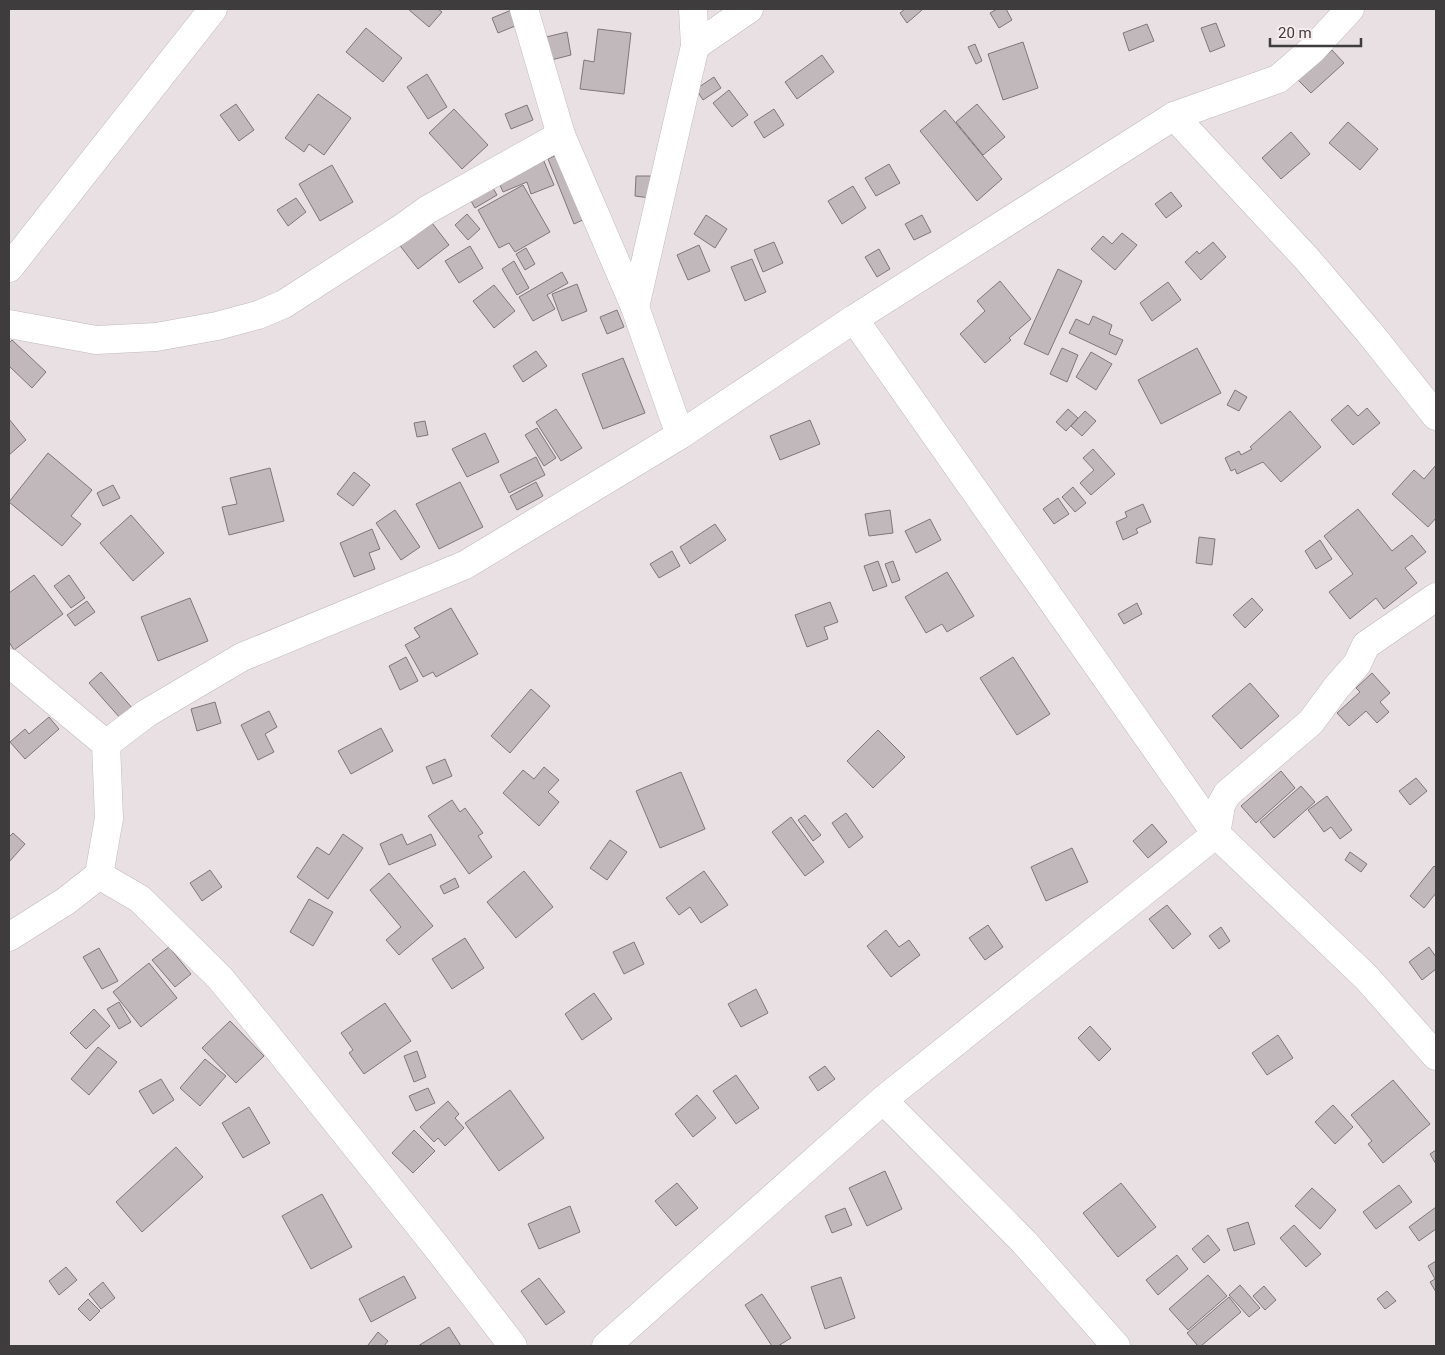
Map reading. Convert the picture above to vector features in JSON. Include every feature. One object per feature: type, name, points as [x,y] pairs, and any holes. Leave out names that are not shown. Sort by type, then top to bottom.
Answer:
[{"type":"street","points":[[9,268],[212,9]]},
{"type":"street","points":[[524,9],[561,136],[635,308],[680,435]]},
{"type":"street","points":[[635,308],[695,46],[693,9]]},
{"type":"street","points":[[695,46],[750,9]]},
{"type":"street","points":[[106,744],[147,713],[242,657],[465,565],[680,435],[854,319],[1174,116],[1278,79],[1313,49],[1350,9]]},
{"type":"street","points":[[1174,116],[1307,259],[1369,332],[1436,416]]},
{"type":"street","points":[[9,324],[96,340],[156,337],[217,326],[258,315],[284,304],[427,210],[561,136]]},
{"type":"street","points":[[854,319],[1216,834],[1366,977],[1436,1056]]},
{"type":"street","points":[[606,1346],[883,1100],[1216,834],[1221,805],[1227,794],[1311,722],[1336,688],[1357,664],[1366,645],[1436,597]]},
{"type":"street","points":[[9,663],[106,744],[109,818],[99,875],[66,901],[9,937]]},
{"type":"street","points":[[99,875],[140,899],[220,978],[435,1245],[513,1346]]},
{"type":"street","points":[[883,1100],[1024,1242],[1116,1346]]},
{"type":"building","points":[[408,9],[438,9],[442,12],[429,27]]},
{"type":"building","points":[[514,9],[520,24],[498,33],[492,18]]},
{"type":"building","points":[[905,9],[922,10],[907,23],[900,13]]},
{"type":"building","points":[[997,9],[1006,9],[1012,20],[999,28],[990,13]]},
{"type":"building","points":[[1216,23],[1225,46],[1210,52],[1201,28]]},
{"type":"building","points":[[1147,24],[1154,41],[1129,51],[1123,33]]},
{"type":"building","points":[[366,28],[402,58],[383,82],[346,52]]},
{"type":"building","points":[[598,29],[631,33],[624,94],[580,89],[584,60],[594,62]]},
{"type":"building","points":[[567,32],[571,55],[551,60],[546,37]]},
{"type":"building","points":[[1023,42],[1038,88],[1003,100],[988,54]]},
{"type":"building","points":[[975,44],[982,61],[976,64],[968,47]]},
{"type":"building","points":[[1332,50],[1344,63],[1311,93],[1298,80]]},
{"type":"building","points":[[822,55],[834,72],[797,99],[785,82]]},
{"type":"building","points":[[427,74],[447,107],[428,119],[407,87]]},
{"type":"building","points":[[714,77],[721,88],[703,100],[696,89]]},
{"type":"building","points":[[729,90],[748,115],[732,127],[713,103]]},
{"type":"building","points":[[318,94],[351,118],[324,155],[309,144],[304,152],[285,138]]},
{"type":"building","points":[[236,104],[254,130],[239,141],[220,115]]},
{"type":"building","points":[[977,104],[1005,137],[983,155],[956,122]]},
{"type":"building","points":[[527,105],[533,120],[511,129],[505,114]]},
{"type":"building","points":[[454,109],[488,145],[462,169],[429,133]]},
{"type":"building","points":[[774,109],[784,125],[764,138],[754,122]]},
{"type":"building","points":[[945,110],[1002,179],[977,201],[920,131]]},
{"type":"building","points":[[1348,122],[1378,149],[1360,170],[1329,143]]},
{"type":"building","points":[[1291,132],[1310,154],[1281,179],[1262,158]]},
{"type":"building","points":[[559,154],[585,219],[574,224],[548,159]]},
{"type":"building","points":[[543,159],[554,185],[531,194],[527,182],[503,192],[497,178]]},
{"type":"building","points":[[889,164],[900,183],[876,196],[865,178]]},
{"type":"building","points":[[332,165],[353,202],[320,221],[299,184]]},
{"type":"building","points":[[636,176],[651,176],[650,198],[635,196]]},
{"type":"building","points":[[523,185],[550,232],[515,252],[509,243],[499,248],[478,210]]},
{"type":"building","points":[[853,186],[866,208],[842,224],[828,201]]},
{"type":"building","points":[[493,188],[497,195],[475,208],[471,201]]},
{"type":"building","points":[[1171,192],[1182,206],[1166,218],[1155,204]]},
{"type":"building","points":[[296,198],[306,212],[288,226],[277,210]]},
{"type":"building","points":[[467,214],[480,229],[468,240],[455,225]]},
{"type":"building","points":[[706,215],[727,229],[715,248],[694,234]]},
{"type":"building","points":[[922,215],[931,232],[914,240],[905,224]]},
{"type":"building","points":[[429,219],[449,245],[418,269],[398,243]]},
{"type":"building","points":[[1122,233],[1137,245],[1115,270],[1091,249],[1103,236],[1112,244]]},
{"type":"building","points":[[774,242],[783,263],[763,272],[754,250]]},
{"type":"building","points":[[1213,242],[1226,257],[1201,280],[1185,262],[1197,251],[1199,254]]},
{"type":"building","points":[[699,245],[710,271],[688,280],[677,255]]},
{"type":"building","points":[[470,246],[483,268],[459,283],[445,261]]},
{"type":"building","points":[[526,248],[535,264],[525,270],[516,254]]},
{"type":"building","points":[[879,249],[890,269],[877,277],[865,257]]},
{"type":"building","points":[[752,259],[766,292],[745,301],[731,267]]},
{"type":"building","points":[[514,261],[529,288],[517,295],[502,269]]},
{"type":"building","points":[[1058,269],[1082,281],[1048,355],[1024,344]]},
{"type":"building","points":[[562,272],[568,283],[547,295],[555,309],[533,321],[519,297]]},
{"type":"building","points":[[1000,281],[1031,319],[985,363],[960,334],[985,311],[977,301]]},
{"type":"building","points":[[1168,282],[1181,300],[1152,321],[1140,303]]},
{"type":"building","points":[[577,284],[587,311],[562,321],[552,294]]},
{"type":"building","points":[[494,285],[515,311],[494,328],[473,301]]},
{"type":"building","points":[[617,310],[624,327],[607,334],[600,317]]},
{"type":"building","points":[[1093,316],[1112,325],[1109,334],[1123,340],[1116,355],[1069,333],[1076,319],[1089,325]]},
{"type":"building","points":[[12,340],[46,372],[32,388],[9,366],[9,343]]},
{"type":"building","points":[[1062,348],[1078,355],[1067,382],[1050,374]]},
{"type":"building","points":[[1197,348],[1221,393],[1161,424],[1138,380]]},
{"type":"building","points":[[536,351],[547,366],[523,382],[513,366]]},
{"type":"building","points":[[1091,352],[1112,364],[1096,390],[1076,377]]},
{"type":"building","points":[[623,358],[645,413],[603,429],[582,374]]},
{"type":"building","points":[[1235,390],[1247,397],[1239,411],[1227,405]]},
{"type":"building","points":[[1348,405],[1358,416],[1367,408],[1380,423],[1353,445],[1331,420]]},
{"type":"building","points":[[556,409],[582,448],[561,461],[536,422]]},
{"type":"building","points":[[1068,409],[1078,418],[1066,431],[1056,422]]},
{"type":"building","points":[[1085,411],[1096,421],[1082,436],[1071,426]]},
{"type":"building","points":[[1290,411],[1321,447],[1281,482],[1263,462],[1237,474],[1235,469],[1231,471],[1225,458],[1239,451],[1241,455],[1252,449],[1250,447]]},
{"type":"building","points":[[9,419],[26,440],[9,455]]},
{"type":"building","points":[[810,420],[820,444],[780,460],[770,436]]},
{"type":"building","points":[[425,421],[428,435],[417,437],[414,423]]},
{"type":"building","points":[[537,428],[556,458],[544,466],[525,435]]},
{"type":"building","points":[[485,433],[499,462],[467,477],[452,449]]},
{"type":"building","points":[[1093,449],[1115,474],[1091,495],[1080,483],[1094,470],[1083,458]]},
{"type":"building","points":[[48,453],[92,490],[71,516],[81,524],[62,546],[9,502]]},
{"type":"building","points":[[536,457],[545,475],[509,493],[500,475]]},
{"type":"building","points":[[1436,465],[1436,518],[1428,527],[1392,494],[1414,470],[1424,479]]},
{"type":"building","points":[[270,468],[284,521],[229,535],[222,507],[237,504],[230,478]]},
{"type":"building","points":[[354,472],[370,485],[353,506],[337,494]]},
{"type":"building","points":[[460,482],[483,527],[439,549],[416,504]]},
{"type":"building","points":[[536,482],[543,496],[517,510],[510,496]]},
{"type":"building","points":[[113,485],[120,498],[103,506],[97,493]]},
{"type":"building","points":[[1073,487],[1086,503],[1075,512],[1062,497]]},
{"type":"building","points":[[1058,498],[1069,514],[1054,524],[1043,509]]},
{"type":"building","points":[[1143,504],[1151,522],[1136,529],[1138,533],[1123,540],[1116,522],[1127,517],[1125,512]]},
{"type":"building","points":[[1358,509],[1392,551],[1412,535],[1426,552],[1405,568],[1417,583],[1384,609],[1376,598],[1350,619],[1329,592],[1353,574],[1324,536]]},
{"type":"building","points":[[395,510],[420,547],[401,560],[376,523]]},
{"type":"building","points":[[890,510],[893,533],[869,536],[865,514]]},
{"type":"building","points":[[131,515],[164,553],[133,581],[100,543]]},
{"type":"building","points":[[930,519],[941,540],[916,553],[905,531]]},
{"type":"building","points":[[715,524],[726,540],[690,564],[680,547]]},
{"type":"building","points":[[372,529],[380,549],[369,553],[375,569],[354,577],[340,543]]},
{"type":"building","points":[[1199,537],[1215,539],[1212,565],[1196,563]]},
{"type":"building","points":[[1320,540],[1332,559],[1316,569],[1305,551]]},
{"type":"building","points":[[672,551],[680,566],[659,578],[650,564]]},
{"type":"building","points":[[878,561],[887,586],[873,591],[864,566]]},
{"type":"building","points":[[893,561],[900,580],[892,583],[885,564]]},
{"type":"building","points":[[947,572],[974,616],[947,632],[942,624],[926,633],[905,597]]},
{"type":"building","points":[[34,575],[63,614],[14,650],[9,642],[9,593]]},
{"type":"building","points":[[69,575],[85,598],[71,608],[54,586]]},
{"type":"building","points":[[190,598],[208,641],[158,661],[141,617]]},
{"type":"building","points":[[1252,598],[1263,610],[1245,628],[1233,615]]},
{"type":"building","points":[[87,601],[95,612],[75,626],[67,615]]},
{"type":"building","points":[[830,602],[838,622],[824,627],[828,639],[807,647],[795,615]]},
{"type":"building","points":[[1137,603],[1142,614],[1124,624],[1118,614]]},
{"type":"building","points":[[451,608],[478,654],[436,677],[433,672],[423,677],[405,645],[420,637],[414,628]]},
{"type":"building","points":[[406,657],[418,681],[400,690],[389,666]]},
{"type":"building","points":[[1013,657],[1050,714],[1017,735],[980,678]]},
{"type":"building","points":[[101,672],[133,709],[121,719],[89,683]]},
{"type":"building","points":[[1372,673],[1390,693],[1380,702],[1389,712],[1377,723],[1366,711],[1349,726],[1337,713],[1360,692],[1356,688]]},
{"type":"building","points":[[1250,683],[1279,716],[1241,749],[1212,716]]},
{"type":"building","points":[[531,689],[550,706],[510,753],[491,736]]},
{"type":"building","points":[[215,702],[221,723],[197,731],[191,709]]},
{"type":"building","points":[[269,711],[277,727],[265,734],[274,752],[258,760],[241,725]]},
{"type":"building","points":[[49,717],[59,729],[25,759],[10,742],[25,729],[29,734]]},
{"type":"building","points":[[381,728],[393,751],[351,774],[338,751]]},
{"type":"building","points":[[878,730],[905,757],[873,788],[847,761]]},
{"type":"building","points":[[445,759],[452,776],[433,784],[426,767]]},
{"type":"building","points":[[544,767],[559,780],[548,792],[559,802],[539,826],[503,793],[523,770],[534,779]]},
{"type":"building","points":[[1281,771],[1295,788],[1256,823],[1241,806]]},
{"type":"building","points":[[681,772],[705,829],[660,848],[636,791]]},
{"type":"building","points":[[1416,778],[1427,791],[1410,805],[1399,791]]},
{"type":"building","points":[[1301,786],[1315,802],[1274,838],[1260,822]]},
{"type":"building","points":[[1327,796],[1352,830],[1340,839],[1331,827],[1324,832],[1308,810]]},
{"type":"building","points":[[452,800],[460,812],[465,808],[483,833],[478,836],[492,857],[469,874],[428,816]]},
{"type":"building","points":[[846,813],[863,837],[849,848],[832,823]]},
{"type":"building","points":[[805,815],[821,835],[813,841],[798,820]]},
{"type":"building","points":[[791,817],[824,862],[805,876],[772,832]]},
{"type":"building","points":[[1152,824],[1167,842],[1148,858],[1133,841]]},
{"type":"building","points":[[13,833],[25,844],[9,862],[9,837]]},
{"type":"building","points":[[343,834],[363,848],[328,899],[297,877],[317,847],[329,855]]},
{"type":"building","points":[[402,834],[407,845],[431,834],[436,845],[389,865],[380,844]]},
{"type":"building","points":[[610,840],[627,852],[607,880],[590,868]]},
{"type":"building","points":[[1072,848],[1088,882],[1046,901],[1031,867]]},
{"type":"building","points":[[1350,852],[1367,864],[1361,872],[1345,860]]},
{"type":"building","points":[[1434,866],[1436,868],[1436,893],[1424,908],[1410,896]]},
{"type":"building","points":[[210,870],[222,887],[202,901],[190,883]]},
{"type":"building","points":[[524,871],[553,907],[516,938],[487,902]]},
{"type":"building","points":[[704,871],[728,905],[701,923],[690,907],[679,915],[666,898]]},
{"type":"building","points":[[389,873],[433,926],[399,955],[386,940],[401,927],[370,890]]},
{"type":"building","points":[[455,878],[459,887],[444,894],[440,886]]},
{"type":"building","points":[[309,899],[333,912],[313,946],[290,932]]},
{"type":"building","points":[[1167,905],[1191,934],[1173,949],[1149,919]]},
{"type":"building","points":[[988,925],[1003,947],[985,960],[969,938]]},
{"type":"building","points":[[1221,927],[1230,941],[1219,949],[1209,936]]},
{"type":"building","points":[[886,930],[899,947],[909,940],[920,955],[891,977],[867,946]]},
{"type":"building","points":[[465,938],[484,968],[452,989],[432,959]]},
{"type":"building","points":[[634,942],[644,964],[624,974],[613,952]]},
{"type":"building","points":[[169,947],[191,974],[175,987],[152,960]]},
{"type":"building","points":[[1429,947],[1436,957],[1436,969],[1422,980],[1409,962]]},
{"type":"building","points":[[99,948],[118,981],[102,989],[83,957]]},
{"type":"building","points":[[149,963],[177,998],[141,1027],[113,992]]},
{"type":"building","points":[[756,989],[768,1013],[741,1027],[728,1004]]},
{"type":"building","points":[[594,993],[612,1019],[582,1040],[565,1014]]},
{"type":"building","points":[[119,1002],[131,1022],[119,1029],[107,1009]]},
{"type":"building","points":[[385,1003],[411,1041],[364,1074],[349,1053],[353,1050],[341,1033]]},
{"type":"building","points":[[94,1009],[110,1026],[86,1049],[70,1033]]},
{"type":"building","points":[[230,1021],[264,1056],[236,1083],[202,1048]]},
{"type":"building","points":[[1090,1026],[1111,1049],[1099,1061],[1078,1038]]},
{"type":"building","points":[[1278,1035],[1293,1058],[1267,1075],[1252,1053]]},
{"type":"building","points":[[98,1047],[117,1062],[89,1095],[71,1079]]},
{"type":"building","points":[[417,1051],[426,1077],[414,1082],[404,1056]]},
{"type":"building","points":[[205,1059],[226,1076],[200,1106],[180,1088]]},
{"type":"building","points":[[825,1066],[835,1079],[818,1091],[809,1077]]},
{"type":"building","points":[[736,1075],[759,1108],[736,1124],[713,1091]]},
{"type":"building","points":[[161,1079],[174,1100],[153,1114],[139,1091]]},
{"type":"building","points":[[1393,1080],[1430,1124],[1383,1163],[1368,1144],[1372,1141],[1351,1115]]},
{"type":"building","points":[[428,1088],[435,1103],[416,1111],[409,1096]]},
{"type":"building","points":[[510,1090],[544,1138],[499,1171],[465,1123]]},
{"type":"building","points":[[697,1095],[716,1118],[693,1137],[675,1114]]},
{"type":"building","points":[[448,1101],[459,1114],[455,1118],[464,1128],[445,1146],[438,1138],[434,1142],[420,1127]]},
{"type":"building","points":[[1333,1105],[1353,1127],[1335,1144],[1315,1122]]},
{"type":"building","points":[[249,1107],[270,1143],[243,1158],[222,1123]]},
{"type":"building","points":[[414,1130],[435,1151],[413,1173],[392,1153]]},
{"type":"building","points":[[176,1147],[203,1177],[142,1232],[116,1202]]},
{"type":"building","points":[[1436,1150],[1436,1164],[1430,1154]]},
{"type":"building","points":[[885,1171],[902,1209],[867,1226],[849,1188]]},
{"type":"building","points":[[677,1183],[698,1208],[676,1226],[655,1201]]},
{"type":"building","points":[[1121,1183],[1156,1227],[1118,1257],[1083,1213]]},
{"type":"building","points":[[1399,1185],[1412,1202],[1376,1229],[1363,1212]]},
{"type":"building","points":[[1312,1188],[1336,1210],[1320,1229],[1295,1206]]},
{"type":"building","points":[[322,1194],[352,1247],[311,1269],[282,1216]]},
{"type":"building","points":[[570,1206],[580,1232],[539,1249],[528,1224]]},
{"type":"building","points":[[1436,1207],[1436,1229],[1419,1241],[1409,1227]]},
{"type":"building","points":[[845,1208],[852,1225],[832,1233],[825,1216]]},
{"type":"building","points":[[1248,1222],[1255,1244],[1234,1251],[1227,1229]]},
{"type":"building","points":[[1294,1225],[1321,1254],[1306,1267],[1280,1238]]},
{"type":"building","points":[[1208,1235],[1220,1250],[1204,1263],[1192,1249]]},
{"type":"building","points":[[1177,1255],[1188,1269],[1158,1295],[1146,1280]]},
{"type":"building","points":[[1436,1261],[1436,1292],[1430,1282],[1435,1279],[1428,1266]]},
{"type":"building","points":[[66,1267],[77,1280],[59,1295],[49,1281]]},
{"type":"building","points":[[1208,1275],[1227,1296],[1188,1330],[1169,1309]]},
{"type":"building","points":[[404,1276],[416,1298],[371,1322],[359,1299]]},
{"type":"building","points":[[841,1277],[855,1318],[825,1329],[811,1287]]},
{"type":"building","points":[[539,1278],[565,1312],[546,1325],[521,1291]]},
{"type":"building","points":[[103,1282],[115,1298],[101,1309],[89,1294]]},
{"type":"building","points":[[1240,1285],[1260,1308],[1249,1317],[1229,1295]]},
{"type":"building","points":[[1264,1286],[1276,1300],[1265,1310],[1253,1296]]},
{"type":"building","points":[[1387,1291],[1396,1301],[1385,1309],[1377,1299]]},
{"type":"building","points":[[762,1294],[791,1338],[778,1346],[772,1346],[745,1305]]},
{"type":"building","points":[[1229,1297],[1241,1312],[1201,1346],[1198,1346],[1187,1333]]},
{"type":"building","points":[[88,1299],[100,1311],[90,1321],[78,1309]]},
{"type":"building","points":[[449,1327],[461,1346],[418,1346]]},
{"type":"building","points":[[378,1332],[388,1341],[384,1346],[369,1346],[368,1345]]}]
